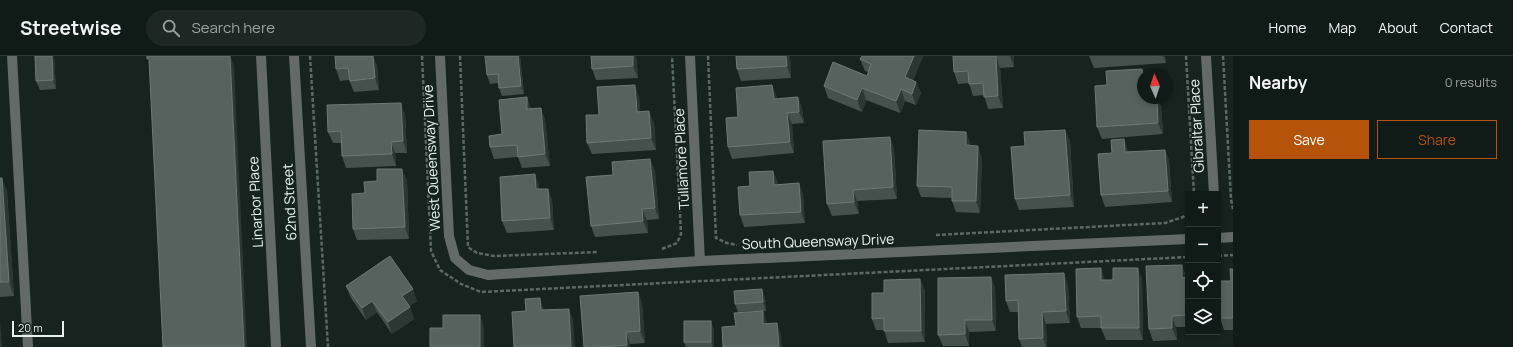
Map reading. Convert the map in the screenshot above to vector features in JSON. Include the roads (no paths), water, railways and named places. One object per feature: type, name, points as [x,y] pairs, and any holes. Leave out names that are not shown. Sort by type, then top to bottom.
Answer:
[{"type":"street","points":[[12,56],[28,347]]},
{"type":"street","name":"Linarbor Place","points":[[261,56],[276,347]]},
{"type":"street","name":"62nd Street","points":[[294,56],[311,347]]},
{"type":"street","name":"West Queensway Drive","points":[[440,56],[449,236],[455,258]]},
{"type":"street","name":"Tullamore Place","points":[[690,56],[700,261]]},
{"type":"street","name":"Gibraltar Place","points":[[1206,56],[1214,191]]},
{"type":"street","points":[[1221,238],[1233,237]]},
{"type":"street","name":"South Queensway Drive","points":[[455,258],[469,270],[488,275],[700,261],[1185,239]]}]
